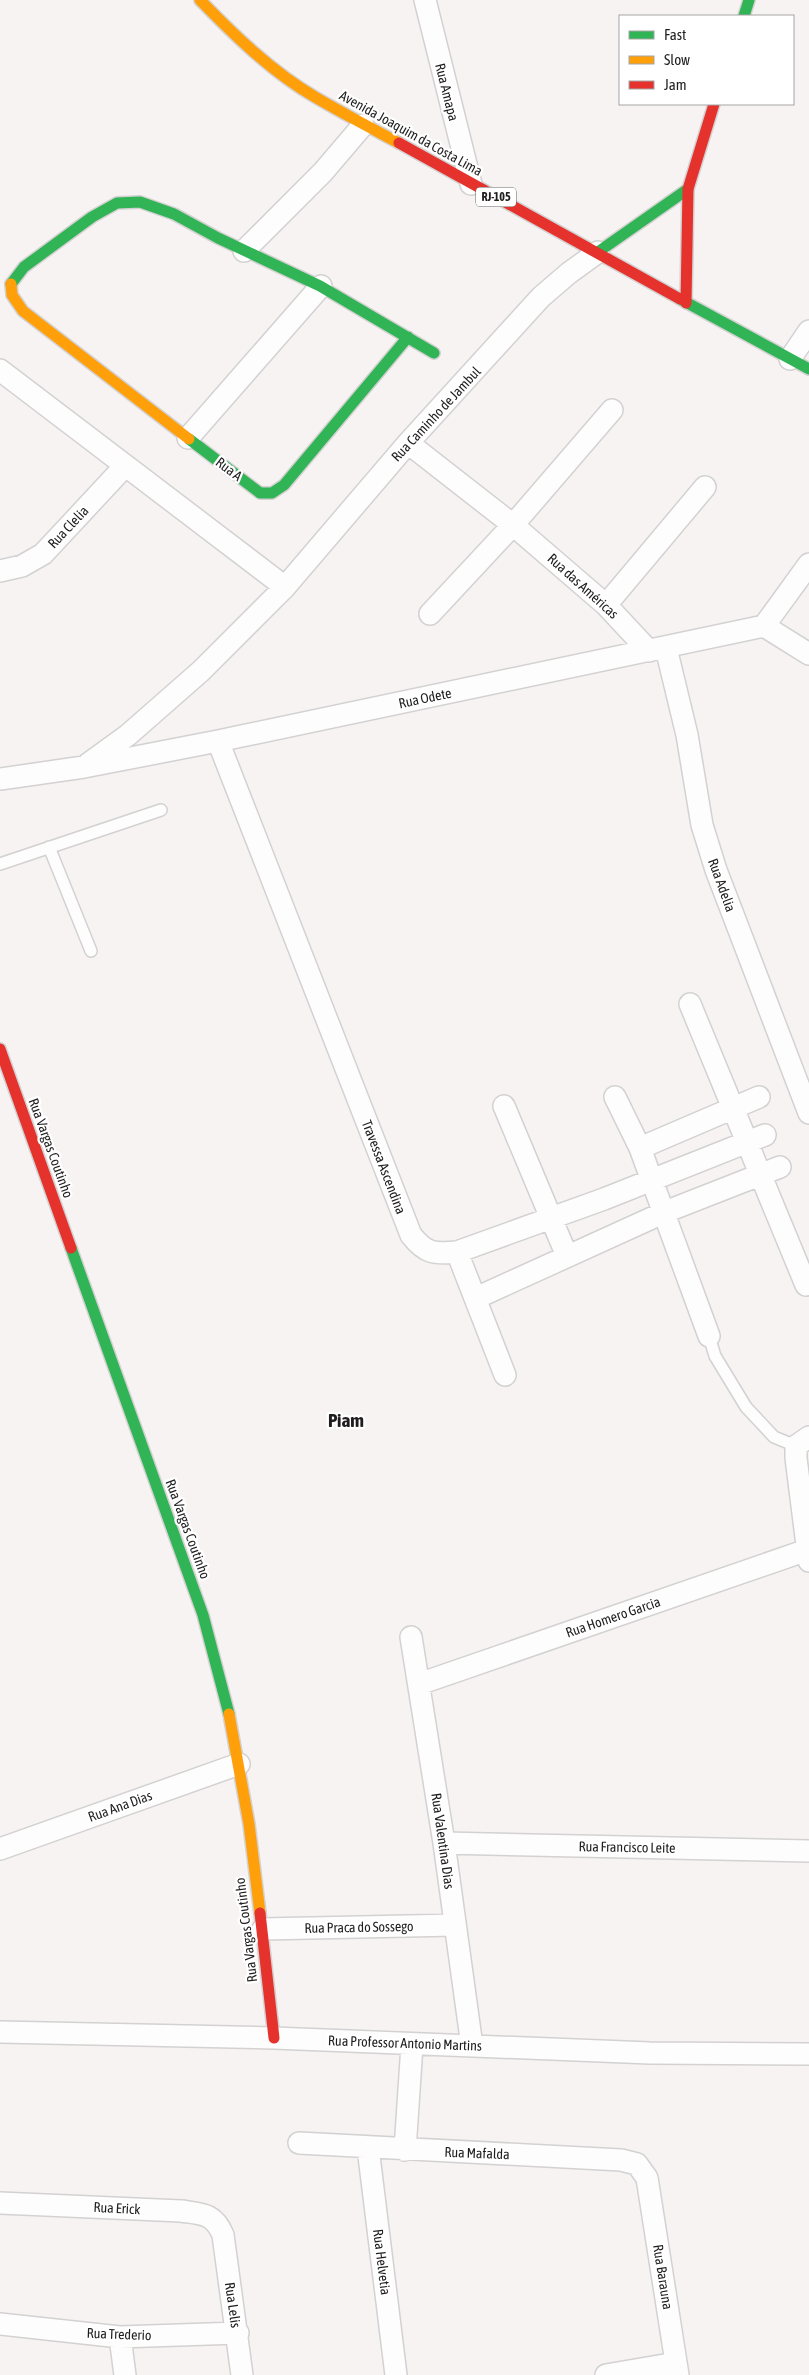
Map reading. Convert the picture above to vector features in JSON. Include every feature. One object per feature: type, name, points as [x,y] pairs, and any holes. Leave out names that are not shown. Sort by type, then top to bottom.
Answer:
[{"type":"street","name":"Avenida Joaquim da Costa Lima","points":[[200,0],[220,21],[267,62],[313,96],[809,370]]},
{"type":"street","name":"Rua Amapa","points":[[425,0],[471,184]]},
{"type":"street","points":[[744,15],[749,0]]},
{"type":"street","points":[[686,303],[688,189],[714,105]]},
{"type":"street","points":[[244,251],[323,172],[363,125]]},
{"type":"street","points":[[598,252],[688,189]]},
{"type":"street","name":"Rua A","points":[[408,337],[284,485],[272,493],[260,493],[23,311],[11,296],[9,287],[13,277],[103,209],[127,201],[155,205],[244,251],[321,286],[408,337],[434,353]]},
{"type":"street","name":"Rua Caminho de Jambul","points":[[285,587],[408,443],[541,297],[568,273],[598,252]]},
{"type":"street","points":[[188,438],[321,286]]},
{"type":"street","points":[[790,359],[809,331]]},
{"type":"street","points":[[0,370],[285,587]]},
{"type":"street","points":[[430,614],[513,524],[612,410]]},
{"type":"street","name":"Rua das Américas","points":[[408,443],[513,524],[658,649]]},
{"type":"street","name":"Rua Clelia","points":[[0,571],[22,566],[43,554],[125,466]]},
{"type":"street","points":[[606,605],[705,487]]},
{"type":"street","points":[[809,564],[764,626],[809,654]]},
{"type":"street","name":"Rua Odete","points":[[84,767],[128,735],[201,671],[285,587]]},
{"type":"street","name":"Rua Odete","points":[[0,779],[84,767],[218,741],[764,626]]},
{"type":"street","name":"Rua Adelia","points":[[658,649],[687,735],[702,825],[716,870],[809,1113]]},
{"type":"street","name":"Travessa Ascendina","points":[[218,741],[411,1236],[421,1248],[436,1254],[457,1252],[652,1180],[755,1138]]},
{"type":"street","points":[[690,1004],[733,1110],[755,1138],[760,1174],[806,1286]]},
{"type":"street","name":"Rua Vargas Coutinho","points":[[0,1048],[203,1614],[220,1670],[239,1764],[262,1929],[274,2038]]},
{"type":"street","points":[[615,1096],[640,1148],[709,1336]]},
{"type":"street","points":[[640,1148],[759,1098]]},
{"type":"street","points":[[504,1106],[567,1256]]},
{"type":"street","points":[[476,1298],[664,1212],[780,1167]]},
{"type":"street","points":[[457,1252],[505,1375]]},
{"type":"street","points":[[800,1447],[808,1556]]},
{"type":"street","name":"Rua Homero Garcia","points":[[419,1684],[808,1556]]},
{"type":"street","name":"Rua Valentina Dias","points":[[411,1637],[444,1843],[472,2046]]},
{"type":"street","name":"Rua Ana Dias","points":[[0,1849],[239,1764]]},
{"type":"street","name":"Rua Francisco Leite","points":[[444,1843],[809,1850]]},
{"type":"street","name":"Rua Praca do Sossego","points":[[262,1929],[455,1925]]},
{"type":"street","name":"Rua Professor Antonio Martins","points":[[0,2032],[274,2038],[650,2053],[809,2054]]},
{"type":"street","points":[[405,2150],[412,2045]]},
{"type":"street","name":"Rua Mafalda","points":[[298,2143],[621,2160],[637,2164],[647,2178]]},
{"type":"street","name":"Rua Helvetia","points":[[368,2148],[396,2375]]},
{"type":"street","name":"Rua Barauna","points":[[647,2178],[677,2369]]},
{"type":"street","name":"Rua Erick","points":[[0,2203],[203,2214],[217,2222],[223,2235]]},
{"type":"street","name":"Rua Lelis","points":[[223,2235],[238,2333],[242,2375]]},
{"type":"street","name":"Rua Trederio","points":[[0,2324],[120,2337],[238,2333]]},
{"type":"street","points":[[120,2337],[125,2375]]},
{"type":"street","points":[[606,2375],[677,2369]]},
{"type":"lane","points":[[0,864],[161,810]]},
{"type":"lane","points":[[49,847],[91,951]]},
{"type":"lane","points":[[709,1336],[715,1356],[746,1407],[774,1437],[800,1447]]},
{"type":"traffic: fast","points":[[744,15],[749,0]]},
{"type":"traffic: fast","points":[[598,252],[688,189]]},
{"type":"traffic: fast","points":[[11,284],[24,267],[92,217],[117,203],[140,202],[174,214],[218,238],[320,286],[434,353]]},
{"type":"traffic: fast","points":[[680,299],[809,369]]},
{"type":"traffic: fast","points":[[189,439],[260,493],[272,493],[284,485],[408,337]]},
{"type":"traffic: fast","points":[[71,1248],[203,1615],[229,1714]]},
{"type":"traffic: slow","points":[[200,0],[269,65],[299,87],[399,143]]},
{"type":"traffic: slow","points":[[11,284],[12,295],[23,311],[189,439]]},
{"type":"traffic: slow","points":[[229,1714],[249,1824],[260,1913]]},
{"type":"traffic: jam","points":[[686,303],[688,189],[714,105]]},
{"type":"traffic: jam","points":[[399,143],[680,299]]},
{"type":"traffic: jam","points":[[0,1049],[71,1248]]},
{"type":"traffic: jam","points":[[260,1913],[274,2038]]},
{"type":"district","name":"Piam","points":[[346,1420]]}]
